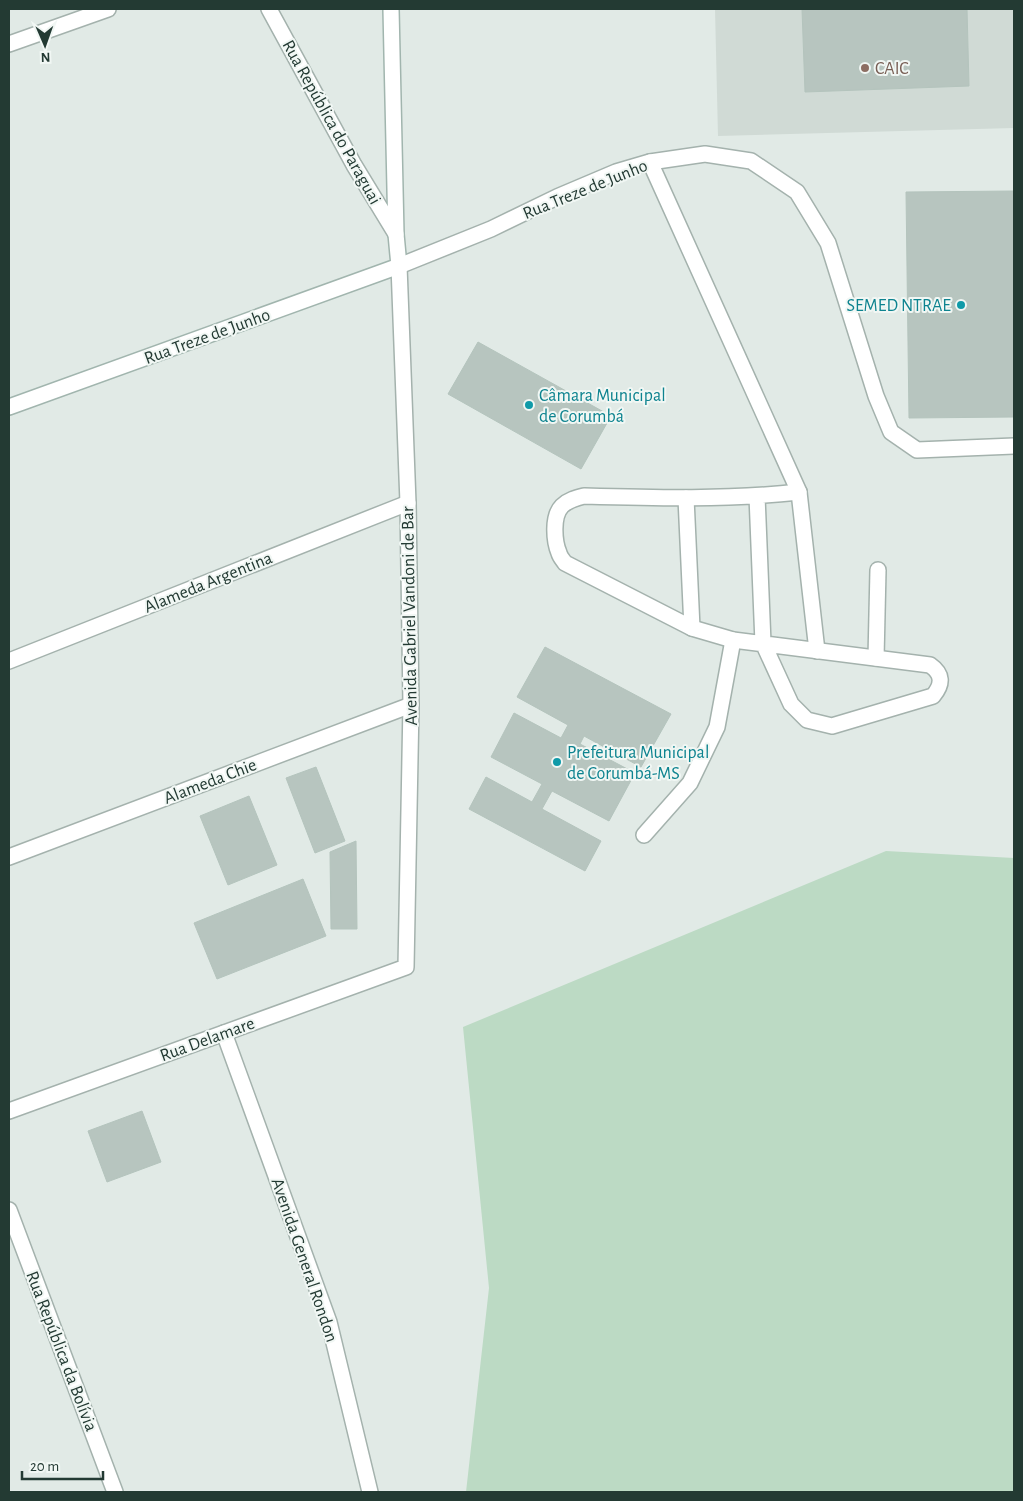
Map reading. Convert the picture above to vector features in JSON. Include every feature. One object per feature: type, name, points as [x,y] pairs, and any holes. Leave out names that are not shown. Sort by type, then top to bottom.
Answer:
[{"type":"street","points":[[9,44],[108,9]]},
{"type":"street","name":"Rua República do Paraguai","points":[[269,9],[354,165],[396,234]]},
{"type":"street","name":"Avenida Gabriel Vandoni de Bar","points":[[391,9],[396,234],[399,266],[408,503],[411,705],[406,966]]},
{"type":"street","name":"Rua Treze de Junho","points":[[9,407],[399,266],[491,229],[557,197],[616,172],[650,162],[706,154],[751,161],[796,192],[828,243],[876,396],[891,432],[916,450],[1014,446]]},
{"type":"street","points":[[650,162],[799,492],[817,651]]},
{"type":"street","points":[[757,496],[763,643],[792,704],[807,720],[832,726],[933,696],[939,688],[940,679],[937,669],[930,665],[763,643],[733,640],[692,628],[565,563],[559,554],[555,537],[556,521],[560,508],[572,499],[584,496],[686,498],[757,496],[799,492]]},
{"type":"street","points":[[686,498],[692,628]]},
{"type":"street","name":"Alameda Argentina","points":[[9,661],[408,503]]},
{"type":"street","points":[[876,658],[878,570]]},
{"type":"street","points":[[644,835],[690,783],[716,727],[733,640]]},
{"type":"street","name":"Alameda Chie","points":[[9,857],[411,705]]},
{"type":"street","name":"Rua Delamare","points":[[9,1112],[406,966]]},
{"type":"street","name":"Avenida General Rondon","points":[[224,1033],[329,1322],[370,1492]]},
{"type":"street","name":"Rua República da Bolívia","points":[[9,1210],[114,1492]]},
{"type":"shaded area","name":"CAIC","points":[[715,9],[1014,9],[1014,128],[718,136]]},
{"type":"green space","points":[[886,851],[1014,858],[1014,1492],[466,1492],[489,1288],[463,1027]]},
{"type":"building","points":[[802,9],[967,9],[969,86],[805,92]]},
{"type":"building","name":"SEMED NTRAE","points":[[1014,191],[1014,417],[909,418],[906,192]]},
{"type":"building","name":"Câmara Municipal de Corumbá","points":[[478,342],[611,416],[581,469],[448,394]]},
{"type":"building","name":"Prefeitura Municipal de Corumbá-MS","points":[[545,647],[671,714],[641,767],[584,736],[580,744],[635,773],[609,821],[552,791],[542,809],[601,841],[585,871],[469,809],[486,777],[532,802],[542,784],[491,757],[514,713],[561,738],[568,725],[517,697]]},
{"type":"building","points":[[316,767],[345,841],[315,853],[286,778]]},
{"type":"building","points":[[249,796],[277,865],[228,885],[200,816]]},
{"type":"building","points":[[356,841],[357,929],[331,929],[330,852]]},
{"type":"building","points":[[303,879],[326,936],[217,979],[194,923]]},
{"type":"building","points":[[142,1111],[161,1162],[107,1182],[88,1131]]},
{"type":"place","name":"CAIC","points":[[865,68]]},
{"type":"place","name":"SEMED NTRAE","points":[[961,305]]},
{"type":"place","name":"Câmara Municipal de Corumbá","points":[[529,405]]},
{"type":"place","name":"Prefeitura Municipal de Corumbá-MS","points":[[557,762]]}]
